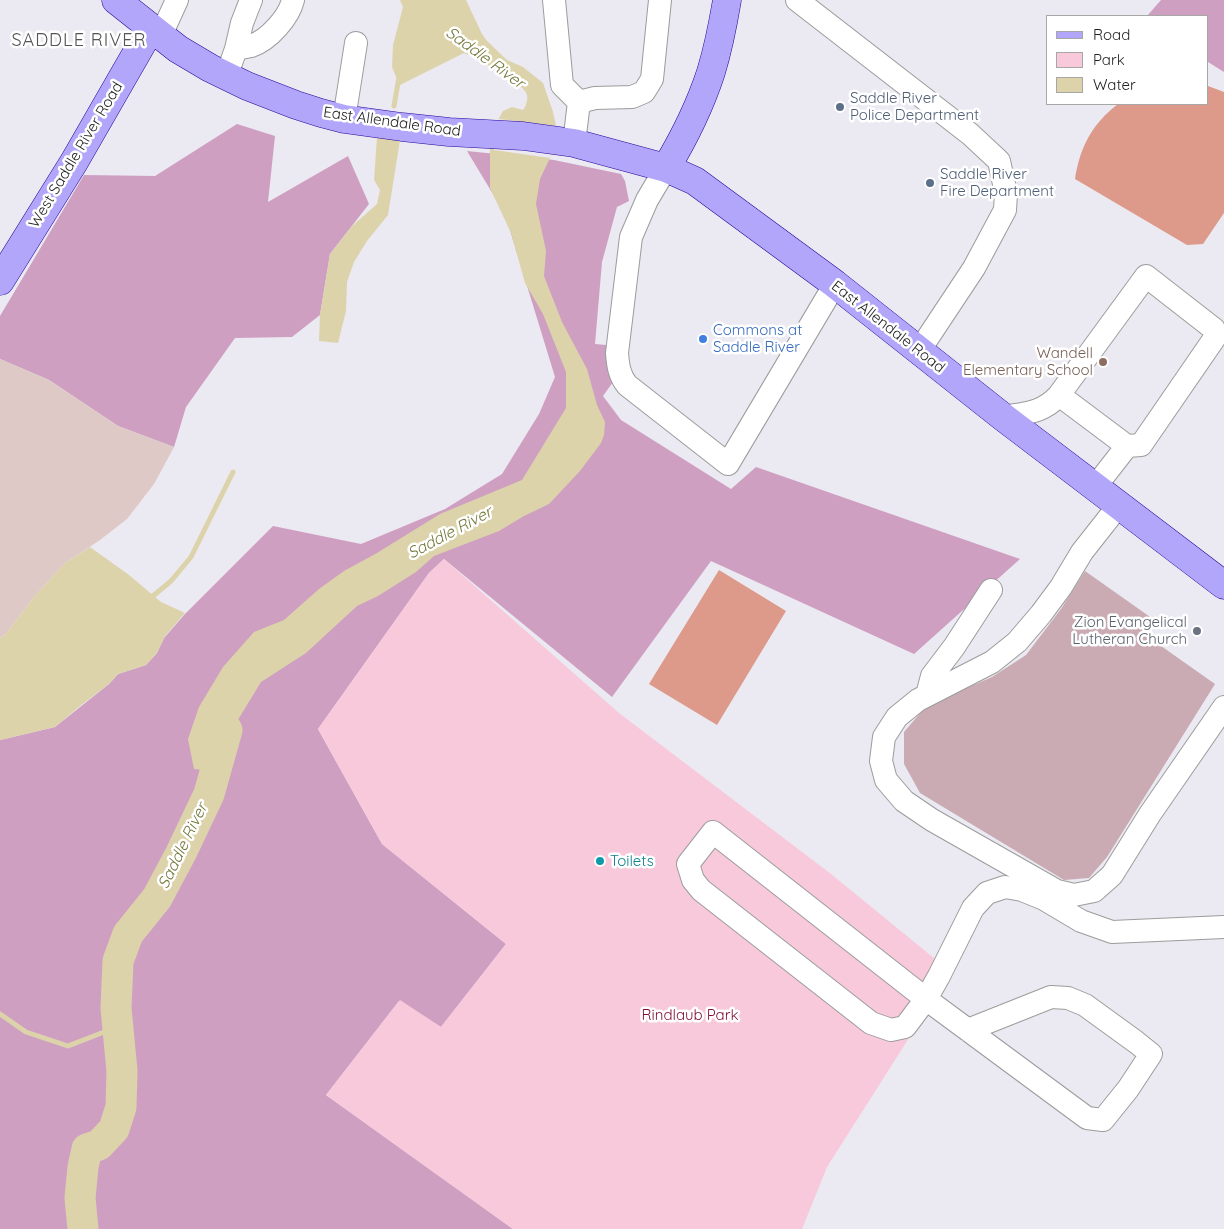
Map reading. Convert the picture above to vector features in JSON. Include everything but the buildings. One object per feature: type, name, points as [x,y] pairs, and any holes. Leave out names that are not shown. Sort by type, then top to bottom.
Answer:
[{"type":"main road","name":"East Allendale Road","points":[[116,0],[195,60],[226,77],[321,114],[402,127],[565,141],[666,168],[695,181],[835,284],[1003,417],[1224,585]]},
{"type":"main road","points":[[666,168],[705,90],[717,51],[727,0]]},
{"type":"main road","name":"West Saddle River Road","points":[[0,281],[156,31]]},
{"type":"lane","points":[[156,31],[177,0]]},
{"type":"lane","points":[[226,77],[251,0]]},
{"type":"lane","points":[[236,49],[252,46],[273,31],[283,21],[294,0]]},
{"type":"lane","points":[[554,0],[562,85],[579,102]]},
{"type":"lane","points":[[579,102],[595,98],[632,97],[644,92],[652,79],[660,0]]},
{"type":"lane","points":[[797,0],[970,134],[999,161],[1006,193],[1005,210],[974,268],[919,351]]},
{"type":"lane","points":[[344,119],[356,43]]},
{"type":"lane","points":[[565,141],[579,102]]},
{"type":"lane","points":[[666,168],[648,200],[631,237],[617,352],[618,364],[623,380],[627,385],[728,464],[835,284]]},
{"type":"lane","points":[[1003,417],[1043,408],[1052,403],[1146,276],[1219,322],[1216,336],[1141,445],[1127,446],[1059,395]]},
{"type":"lane","points":[[1095,487],[1127,446]]},
{"type":"lane","points":[[1119,505],[1082,552],[1061,587],[1041,614],[1017,642],[992,662],[918,700],[897,717],[884,737],[881,761],[886,780],[904,801],[932,820],[1057,891],[1074,895],[1094,891],[1112,875],[1150,814],[1224,707]]},
{"type":"lane","points":[[927,695],[932,676],[954,647],[991,590]]},
{"type":"lane","points":[[968,1030],[1051,997],[1068,998],[1085,1005],[1151,1054],[1128,1089],[1103,1120],[1087,1118],[926,999],[713,832],[688,864],[692,880],[701,890],[871,1023],[891,1030],[905,1027],[926,999],[973,908],[987,893],[1005,887],[1022,890],[1081,921],[1112,932],[1224,927]]},
{"type":"shaded area","points":[[1161,0],[1224,0],[1224,72],[1209,63],[1209,15],[1148,15]]},
{"type":"shaded area","points":[[1209,86],[1224,92],[1224,213],[1203,244],[1187,245],[1075,179],[1084,146],[1094,128],[1117,105],[1209,105]]},
{"type":"shaded area","points":[[237,124],[275,136],[268,202],[348,156],[369,204],[330,254],[320,315],[292,337],[235,338],[186,407],[174,447],[118,426],[49,380],[0,359],[0,316],[84,175],[155,176]]},
{"type":"shaded area","points":[[467,151],[554,160],[621,174],[625,181],[629,201],[617,207],[602,262],[595,344],[606,345],[610,349],[613,382],[603,396],[621,420],[731,489],[756,467],[1020,559],[914,654],[711,561],[612,697],[444,559],[429,573],[318,729],[382,844],[506,944],[441,1027],[399,1001],[326,1095],[513,1229],[0,1229],[0,740],[55,727],[109,684],[118,674],[146,665],[157,653],[164,638],[185,614],[273,526],[361,544],[445,509],[502,474],[539,414],[555,377],[505,214]]},
{"type":"shaded area","points":[[0,359],[49,380],[118,426],[174,447],[154,484],[127,519],[64,564],[33,598],[6,634],[0,638]]},
{"type":"shaded area","points":[[719,570],[786,611],[717,725],[649,684]]},
{"type":"shaded area","points":[[1085,571],[1153,619],[1144,634],[1215,684],[1107,857],[1089,878],[1064,880],[920,793],[904,764],[904,732],[922,711],[948,696],[992,677],[1026,655],[1061,609]]},
{"type":"green space","name":"Rindlaub Park","points":[[444,559],[619,713],[831,874],[951,972],[827,1167],[802,1229],[513,1229],[326,1095],[400,1000],[441,1027],[506,944],[382,844],[318,729],[429,573]]},
{"type":"water","points":[[400,0],[466,0],[487,41],[507,60],[523,67],[543,83],[556,126],[550,158],[540,179],[536,204],[546,251],[544,276],[562,322],[587,369],[597,405],[605,422],[604,435],[601,443],[580,471],[549,504],[499,531],[434,556],[416,572],[378,596],[357,606],[306,653],[261,682],[236,723],[222,772],[194,769],[188,739],[199,707],[223,667],[254,632],[284,620],[319,589],[344,571],[440,514],[522,480],[566,408],[566,372],[543,314],[525,283],[511,233],[490,188],[492,131],[503,111],[512,107],[523,110],[527,95],[518,84],[509,78],[489,65],[464,53],[400,85],[392,67],[393,45],[403,7]]},
{"type":"water","points":[[377,137],[400,140],[388,215],[367,241],[354,262],[347,282],[346,311],[338,343],[319,341],[320,315],[330,254],[352,226],[377,204],[380,190],[374,180]]},
{"type":"water","points":[[90,547],[129,575],[161,602],[185,613],[165,636],[157,653],[146,665],[118,674],[109,684],[55,727],[0,740],[0,638],[6,634],[33,598],[64,564]]},
{"type":"pier","points":[[499,119],[556,126],[550,158],[494,150]]},
{"type":"waterway","points":[[394,106],[399,77]]},
{"type":"waterway","points":[[153,596],[171,581],[191,557],[233,472]]},
{"type":"waterway","name":"Saddle River","points":[[83,1229],[80,1198],[87,1149],[99,1145],[114,1129],[121,1107],[122,1071],[116,1008],[118,961],[128,934],[157,898],[209,794],[227,730]]},
{"type":"waterway","points":[[0,1014],[26,1032],[68,1046],[117,1027]]},
{"type":"place","name":"Saddle River Police Department","points":[[840,107]]},
{"type":"place","name":"Saddle River Fire Department","points":[[930,183]]},
{"type":"place","name":"Commons at Saddle River","points":[[703,339]]},
{"type":"place","name":"Wandell Elementary School","points":[[1103,362]]},
{"type":"place","name":"Zion Evangelical Lutheran Church","points":[[1197,631]]},
{"type":"place","name":"Toilets","points":[[600,861]]},
{"type":"district","name":"SADDLE RIVER","points":[[79,41]]}]
